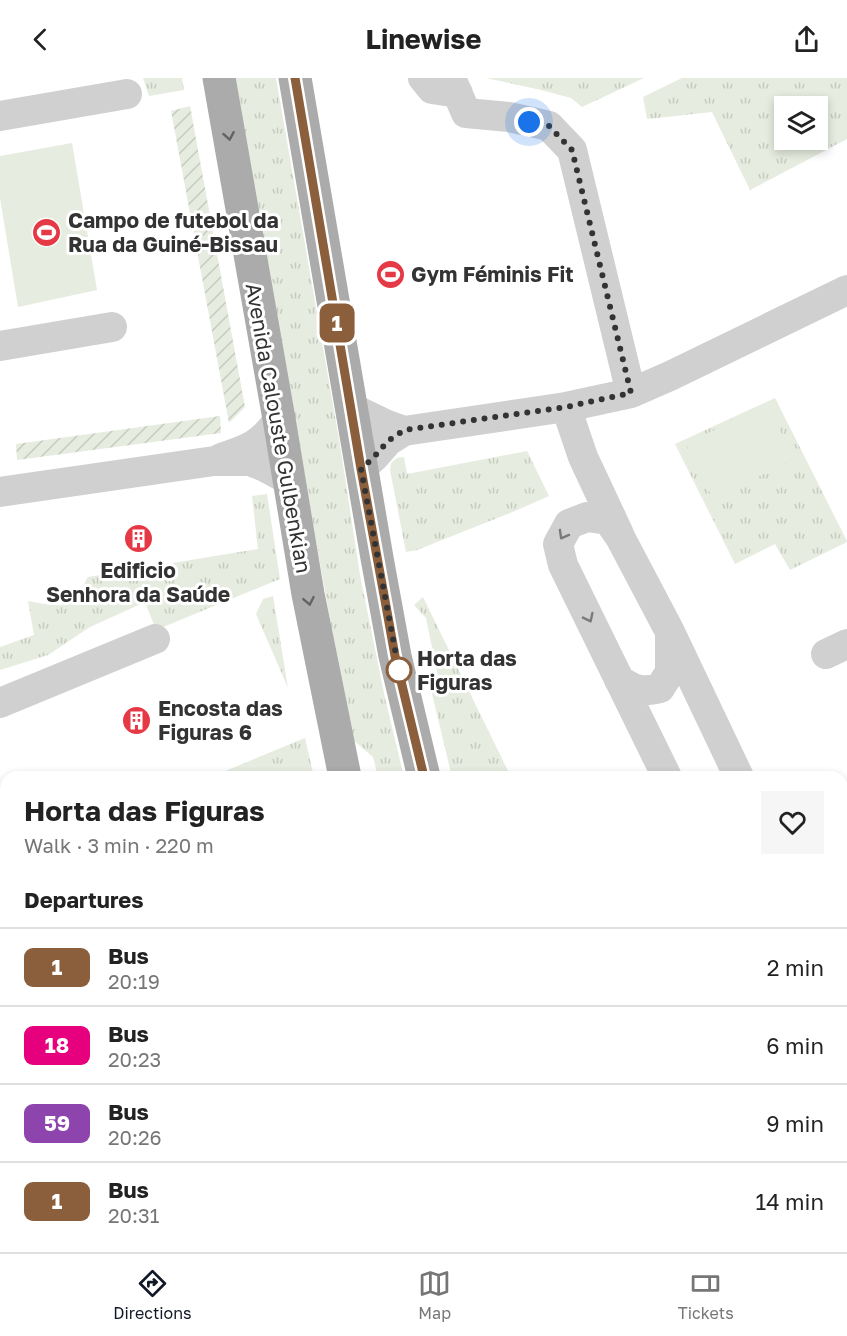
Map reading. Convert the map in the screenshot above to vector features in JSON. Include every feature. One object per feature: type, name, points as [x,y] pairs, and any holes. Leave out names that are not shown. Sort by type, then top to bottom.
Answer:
[{"type":"main road","name":"Avenida Calouste Gulbenkian","points":[[219,78],[308,594],[344,771]]},
{"type":"main road","points":[[295,78],[395,656],[423,771]]},
{"type":"street","points":[[423,78],[432,89],[454,86],[466,113],[509,117],[549,126],[572,150],[631,393]]},
{"type":"street","points":[[0,116],[127,94]]},
{"type":"street","points":[[351,408],[387,425],[404,430],[566,407],[631,393],[847,291]]},
{"type":"street","points":[[0,346],[112,327]]},
{"type":"street","points":[[566,407],[583,457],[620,537],[669,630],[736,771]]},
{"type":"street","points":[[0,492],[214,460],[247,449],[270,432],[279,419]]},
{"type":"street","points":[[361,469],[388,441],[404,430]]},
{"type":"street","points":[[214,460],[250,461],[289,480]]},
{"type":"street","points":[[620,537],[608,520],[587,517],[569,524],[558,544],[563,565],[664,771]]},
{"type":"street","points":[[619,680],[633,689],[647,692],[660,688],[670,672],[669,630]]},
{"type":"street","points":[[0,703],[155,639]]},
{"type":"street","points":[[645,732],[646,715],[649,708],[653,701],[666,693],[683,694],[707,709]]},
{"type":"green space","points":[[143,78],[182,78],[184,90],[149,96]]},
{"type":"green space","points":[[234,78],[276,78],[340,445],[360,575],[403,771],[376,771],[373,757],[353,740]]},
{"type":"green space","points":[[486,78],[644,78],[582,107],[571,98]]},
{"type":"green space","points":[[682,78],[847,78],[847,139],[828,149],[828,96],[774,96],[774,150],[826,150],[750,190],[712,112],[647,119],[643,97]]},
{"type":"green space","points":[[190,106],[245,407],[229,423],[171,111]]},
{"type":"green space","name":"Campo de futebol da Rua da Guiné-Bissau","points":[[72,143],[97,290],[18,307],[0,198],[0,156]]},
{"type":"green space","points":[[775,398],[847,541],[790,570],[775,544],[735,564],[675,444]]},
{"type":"green space","points":[[767,404],[794,459],[713,499],[686,444]]},
{"type":"green space","points":[[220,416],[221,433],[17,460],[16,444]]},
{"type":"green space","points":[[527,451],[549,496],[417,550],[406,552],[390,470],[391,463],[397,458],[404,457],[407,474]]},
{"type":"green space","points":[[267,494],[280,579],[156,630],[145,602],[90,627],[48,655],[0,670],[0,647],[34,635],[28,601],[61,605],[76,596],[88,577],[258,549],[252,496]]},
{"type":"green space","points":[[273,596],[288,688],[256,614],[263,599]]},
{"type":"green space","points":[[423,597],[508,771],[451,771],[432,694],[438,677],[426,618],[414,605]]},
{"type":"green space","points":[[305,738],[313,771],[225,771]]},
{"type":"bus line","name":"1","points":[[295,78],[395,656],[423,771]]},
{"type":"place","name":"Campo de futebol da Rua da Guiné-Bissau","points":[[47,232]]},
{"type":"place","name":"Gym Féminis Fit","points":[[390,274]]},
{"type":"place","name":"Edificio Senhora da Saúde","points":[[138,539]]},
{"type":"place","name":"Horta das Figuras","points":[[399,670]]},
{"type":"place","name":"Encosta das Figuras 6","points":[[137,720]]},
{"type":"route","points":[[399,670],[400,676],[361,469],[388,441],[404,430],[566,407],[631,393],[572,150],[549,126],[529,122]]}]
